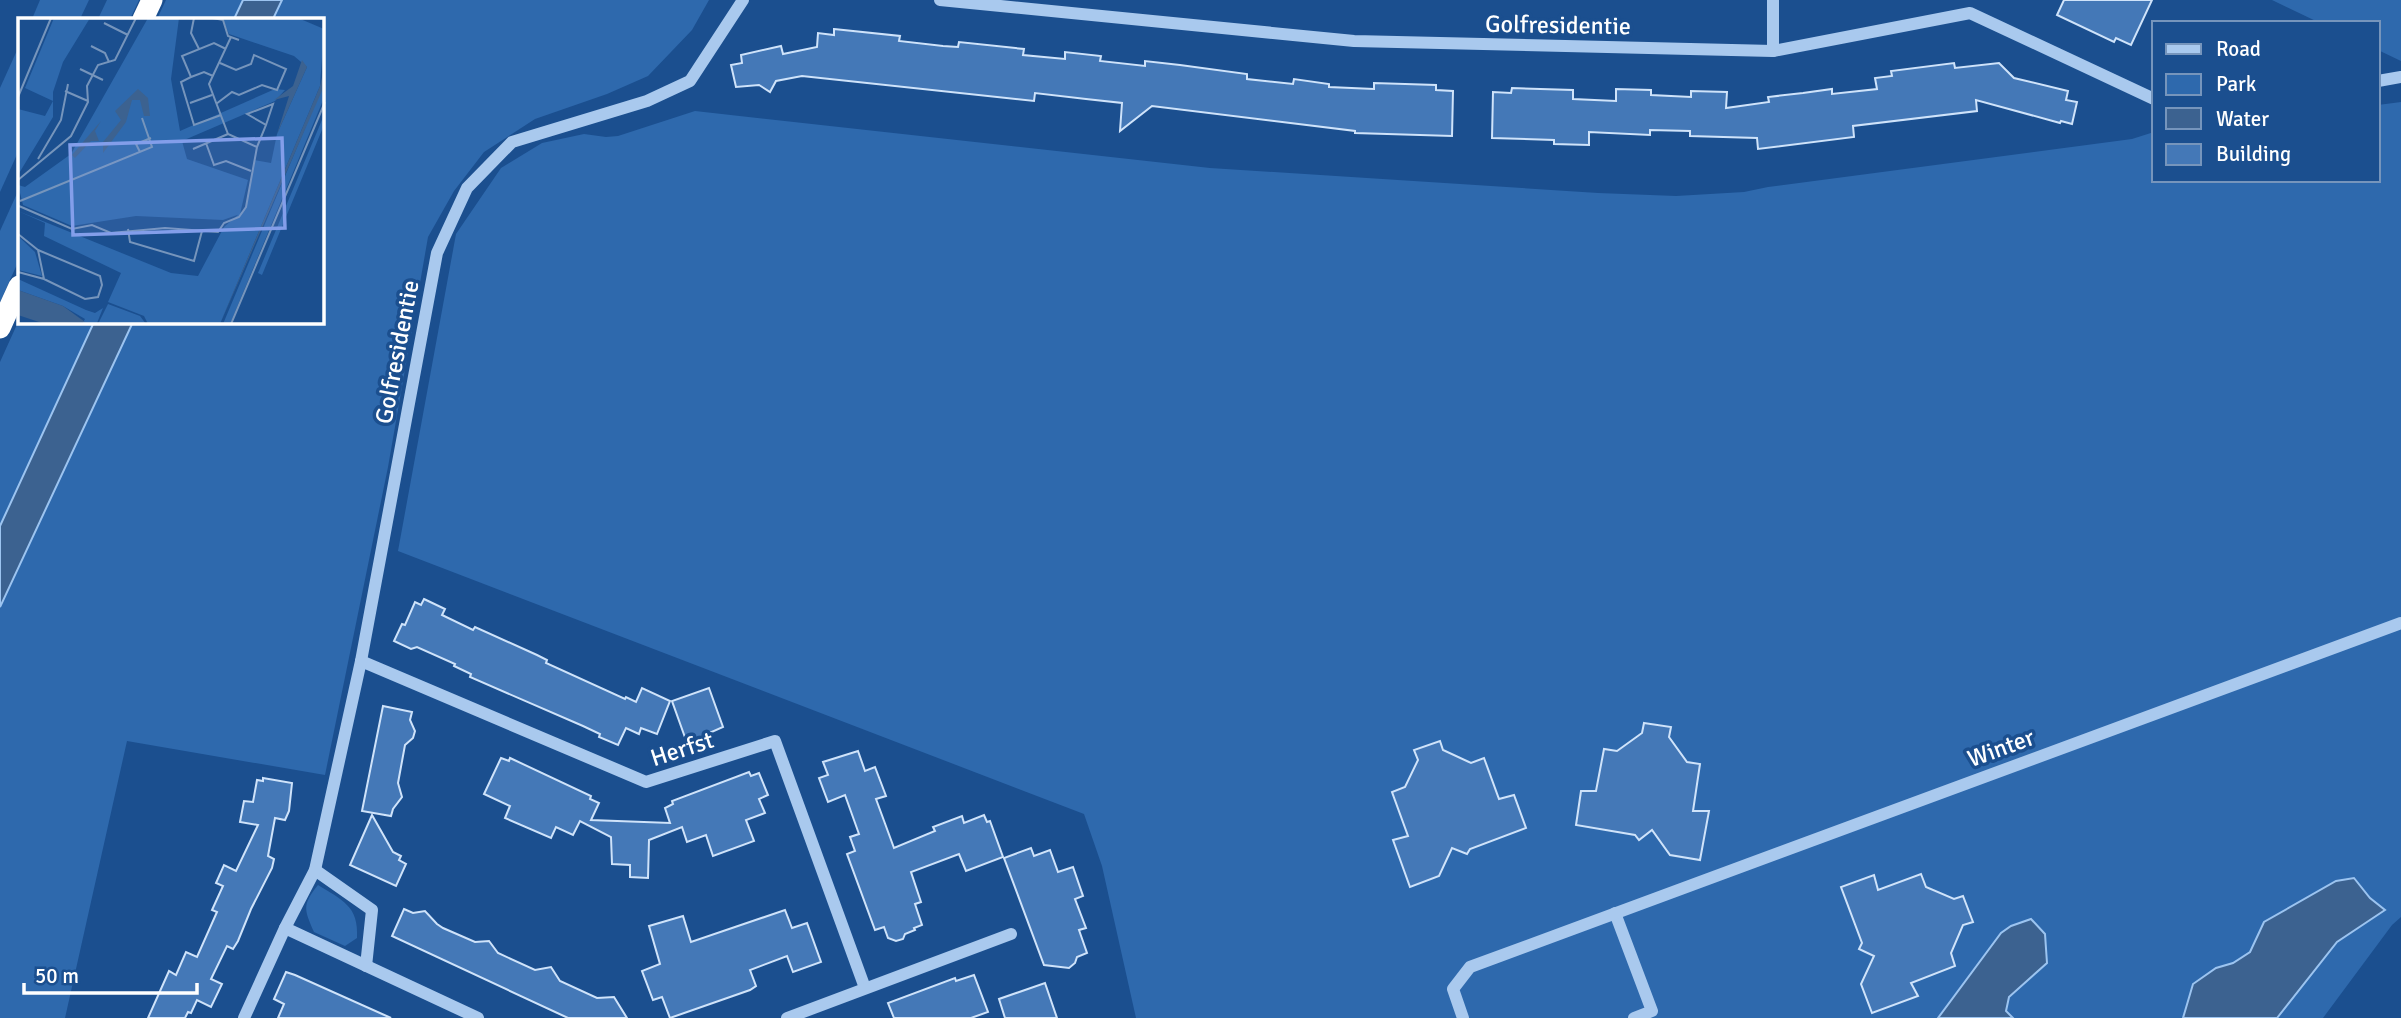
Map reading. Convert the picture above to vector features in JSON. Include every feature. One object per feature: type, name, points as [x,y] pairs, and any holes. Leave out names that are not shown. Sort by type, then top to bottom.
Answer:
[{"type":"highway","points":[[143,18],[152,0]]},
{"type":"highway","points":[[0,328],[18,288]]},
{"type":"street","name":"Golfresidentie","points":[[285,929],[315,870],[361,661],[437,253],[467,188],[512,142],[647,101],[690,81],[743,0]]},
{"type":"street","name":"Golfresidentie","points":[[940,0],[1354,41],[1773,51],[1970,13],[2152,98]]},
{"type":"street","points":[[1773,0],[1773,51]]},
{"type":"street","points":[[2380,81],[2401,77]]},
{"type":"street","name":"Winter","points":[[1463,1018],[1453,989],[1469,967],[2401,623]]},
{"type":"street","name":"Herfst","points":[[361,661],[646,782],[775,741],[865,988]]},
{"type":"street","points":[[315,870],[372,910],[366,966]]},
{"type":"street","points":[[1615,913],[1652,1011],[1634,1018]]},
{"type":"street","points":[[244,1018],[285,929],[478,1018]]},
{"type":"street","points":[[787,1018],[1011,934]]},
{"type":"green space","points":[[40,0],[89,0],[80,18],[32,18]]},
{"type":"green space","points":[[107,0],[139,0],[130,18],[98,18]]},
{"type":"green space","points":[[166,0],[243,0],[234,18],[157,18]]},
{"type":"green space","points":[[282,0],[709,0],[692,30],[648,76],[607,94],[535,119],[484,152],[454,191],[428,237],[388,467],[325,775],[127,741],[65,1018],[0,1018],[0,607],[132,324],[324,324],[324,18],[273,18]]},
{"type":"green space","points":[[2272,0],[2401,0],[2401,61],[2380,51],[2380,21],[2316,21]]},
{"type":"green space","points":[[18,48],[18,152],[0,192],[0,88]]},
{"type":"green space","points":[[2401,102],[2401,917],[2392,925],[2323,1018],[1136,1018],[1102,866],[1084,814],[398,551],[456,234],[501,168],[542,143],[584,134],[618,136],[695,111],[1210,168],[1676,196],[1744,192],[2132,139],[2152,133],[2152,182],[2380,182],[2380,105]]},
{"type":"green space","points":[[18,191],[18,262],[0,302],[0,231]]},
{"type":"green space","points":[[18,322],[93,324],[0,526],[0,362]]},
{"type":"green space","points":[[318,885],[352,911],[357,938],[345,946],[314,932],[306,907]]},
{"type":"water","points":[[243,0],[282,0],[273,18],[234,18]]},
{"type":"water","points":[[93,324],[132,324],[0,607],[0,526]]},
{"type":"water","points":[[2354,878],[2370,898],[2385,910],[2337,942],[2277,1018],[2183,1018],[2193,984],[2216,968],[2233,963],[2250,952],[2264,922],[2336,881]]},
{"type":"water","points":[[2031,919],[2045,934],[2047,963],[2009,997],[2006,1011],[2013,1018],[1938,1018],[2001,933],[2011,926]]},
{"type":"building","points":[[2064,0],[2152,0],[2131,45],[2116,38],[2114,42],[2057,15]]},
{"type":"building","points":[[834,29],[900,36],[899,41],[943,46],[958,47],[959,42],[1024,49],[1023,55],[1065,59],[1065,52],[1101,56],[1100,61],[1145,66],[1145,61],[1180,65],[1247,74],[1247,79],[1293,84],[1294,79],[1329,84],[1329,87],[1374,89],[1374,83],[1436,85],[1436,90],[1453,91],[1452,136],[1355,133],[1152,106],[1120,131],[1122,103],[1035,93],[1034,101],[802,76],[776,81],[770,92],[759,85],[736,87],[731,65],[742,63],[741,55],[781,46],[783,54],[817,47],[818,33],[834,35]]},
{"type":"building","points":[[1954,63],[1955,68],[1999,63],[2014,78],[2068,91],[2066,100],[2077,102],[2072,124],[1976,100],[1977,111],[1853,126],[1854,137],[1758,149],[1757,138],[1690,136],[1690,131],[1650,130],[1650,135],[1589,132],[1589,145],[1554,144],[1554,140],[1492,138],[1493,92],[1511,93],[1512,88],[1573,90],[1573,99],[1616,101],[1616,89],[1651,90],[1651,95],[1691,97],[1691,91],[1727,92],[1726,108],[1769,102],[1768,97],[1832,89],[1832,94],[1877,89],[1875,78],[1892,76],[1891,71]]},
{"type":"building","points":[[424,599],[445,609],[442,615],[537,655],[547,660],[546,663],[625,699],[626,697],[636,702],[642,688],[670,701],[657,734],[641,728],[639,734],[626,728],[618,745],[583,726],[470,677],[471,674],[454,666],[455,664],[417,647],[411,649],[394,641],[415,602],[421,605]]},
{"type":"building","points":[[709,688],[723,727],[687,743],[672,701]]},
{"type":"building","points":[[383,706],[412,712],[410,720],[415,731],[413,738],[405,745],[398,783],[402,797],[391,816],[362,811]]},
{"type":"building","points":[[1644,723],[1671,727],[1669,737],[1687,762],[1700,764],[1693,811],[1709,811],[1700,860],[1670,855],[1652,830],[1639,840],[1635,835],[1576,825],[1581,791],[1596,791],[1604,749],[1617,751],[1642,733]]},
{"type":"building","points":[[1440,741],[1443,750],[1471,763],[1484,758],[1499,799],[1514,795],[1526,828],[1470,849],[1467,854],[1452,848],[1439,876],[1410,887],[1393,840],[1408,836],[1392,792],[1405,787],[1418,760],[1414,750]]},
{"type":"building","points":[[858,751],[865,771],[875,767],[886,796],[876,799],[894,848],[935,831],[933,827],[962,816],[964,823],[984,815],[987,822],[990,821],[1003,857],[966,871],[959,854],[911,872],[921,902],[915,904],[922,925],[896,941],[888,938],[884,927],[875,930],[847,854],[855,851],[850,837],[859,834],[845,795],[828,802],[819,778],[828,775],[823,762]]},
{"type":"building","points":[[501,758],[509,761],[510,758],[591,796],[590,799],[599,803],[591,820],[670,823],[665,808],[673,804],[672,801],[749,772],[751,776],[759,773],[768,795],[759,799],[765,813],[746,820],[754,841],[713,856],[706,835],[687,842],[682,827],[649,840],[648,878],[630,877],[630,865],[612,864],[611,837],[580,821],[573,835],[556,827],[551,838],[505,818],[510,806],[484,794]]},
{"type":"building","points":[[263,778],[292,783],[289,811],[285,820],[275,818],[268,856],[274,859],[272,868],[238,941],[233,949],[227,946],[211,979],[222,984],[211,1007],[197,1000],[191,1013],[188,1012],[185,1018],[148,1018],[169,971],[176,975],[186,952],[197,957],[217,912],[212,910],[223,886],[216,883],[224,865],[236,871],[258,825],[240,822],[244,801],[253,802],[257,780],[263,781]]},
{"type":"building","points":[[372,815],[393,852],[401,856],[399,860],[406,864],[396,886],[350,865]]},
{"type":"building","points":[[1031,848],[1034,856],[1050,850],[1058,872],[1073,867],[1083,896],[1075,899],[1086,928],[1079,930],[1087,953],[1077,957],[1069,968],[1044,965],[1004,858]]},
{"type":"building","points":[[1921,874],[1926,887],[1954,899],[1963,896],[1973,922],[1963,925],[1951,953],[1955,966],[1911,983],[1918,996],[1872,1013],[1861,984],[1874,956],[1859,949],[1862,943],[1841,887],[1874,875],[1878,890]]},
{"type":"building","points":[[404,909],[413,913],[425,911],[443,928],[475,942],[489,941],[498,953],[535,970],[551,967],[560,981],[597,998],[614,997],[627,1018],[568,1018],[392,936]]},
{"type":"building","points":[[785,910],[792,928],[807,923],[821,962],[793,972],[787,956],[750,970],[756,986],[750,990],[670,1018],[662,997],[653,1000],[642,971],[660,964],[649,926],[683,916],[691,942]]},
{"type":"building","points":[[286,972],[391,1018],[278,1018],[284,1004],[274,999]]},
{"type":"building","points":[[974,975],[988,1012],[971,1018],[894,1018],[888,1003],[955,978],[956,981]]},
{"type":"building","points":[[1045,983],[1057,1018],[1005,1018],[999,999]]}]
